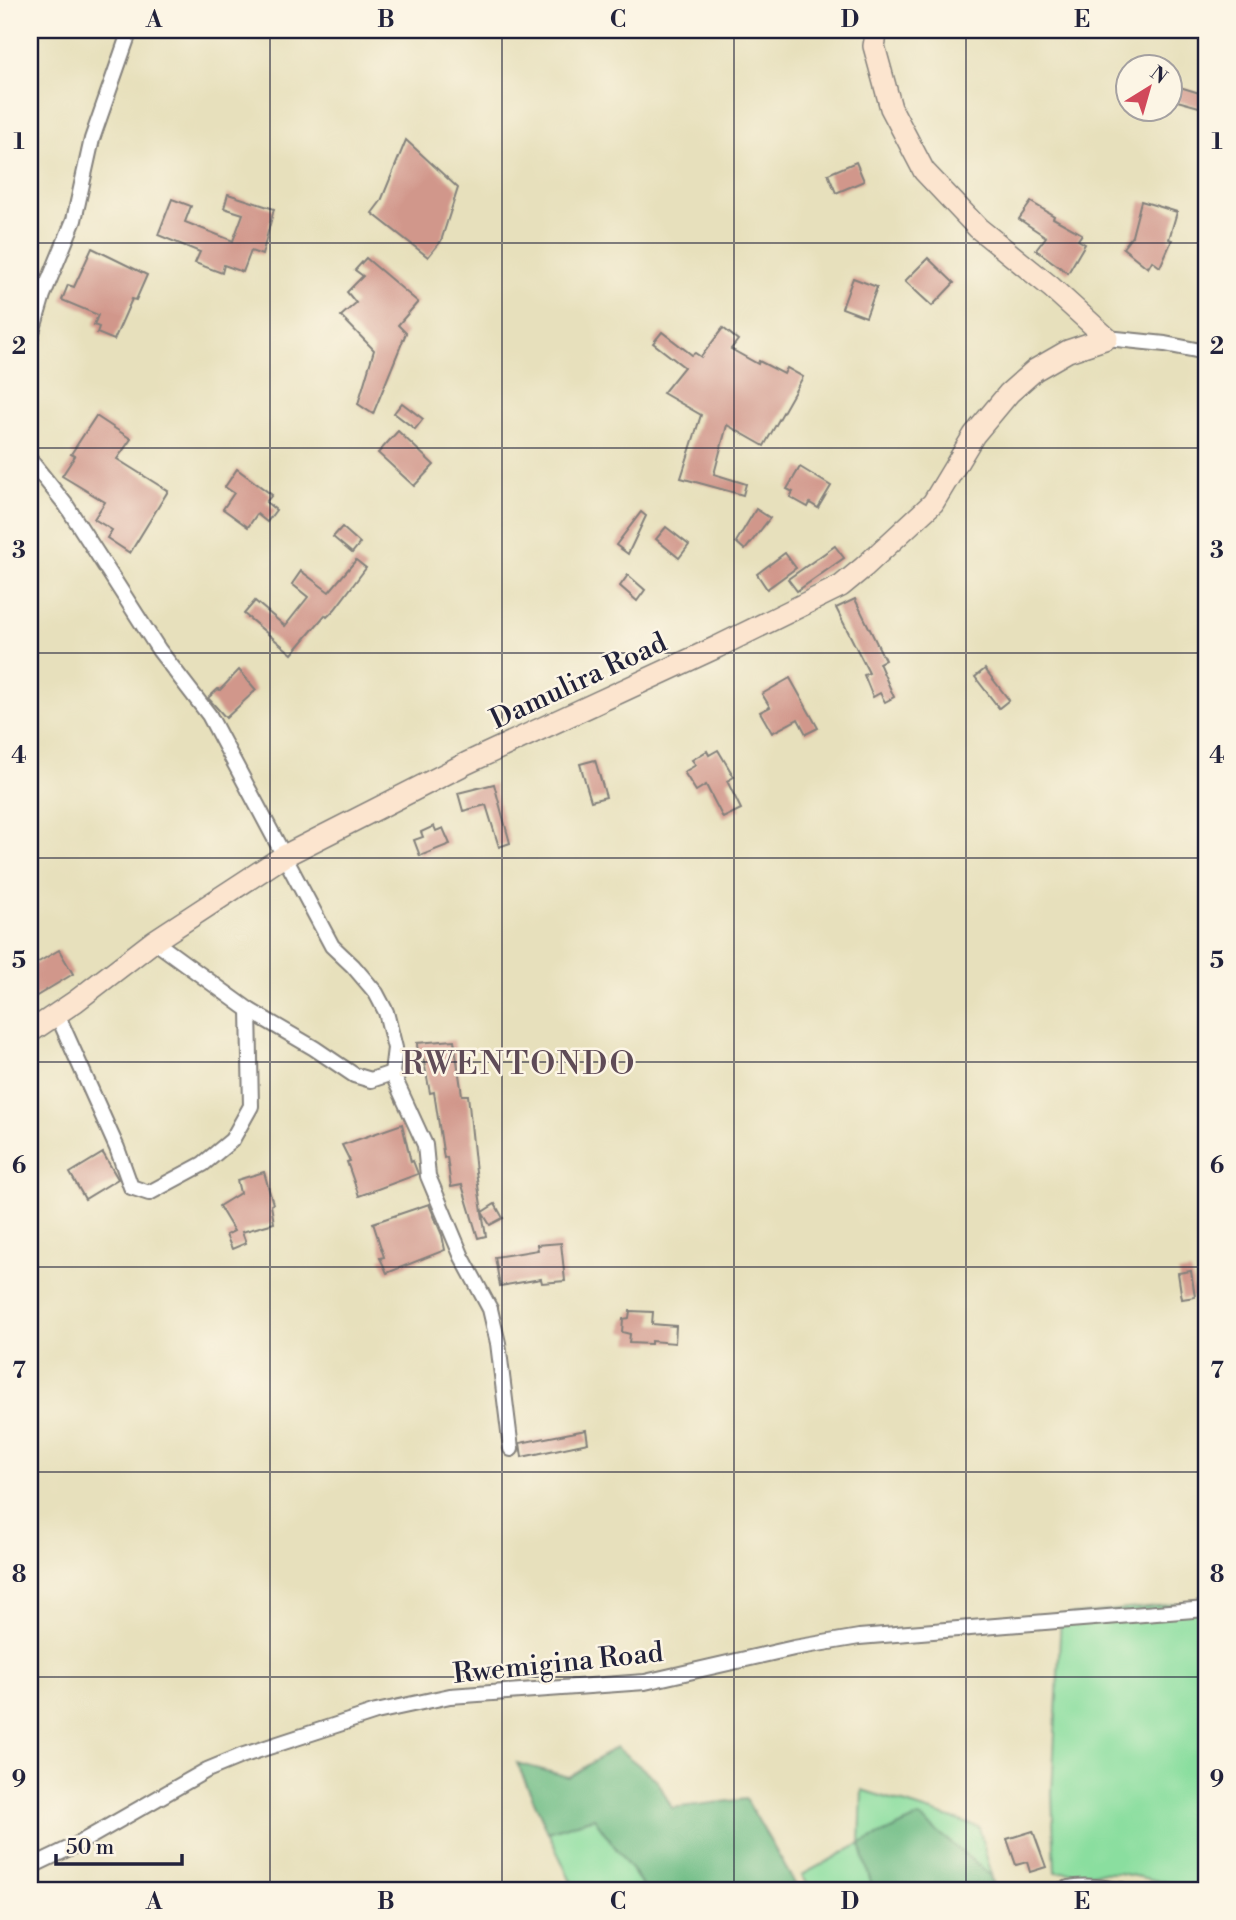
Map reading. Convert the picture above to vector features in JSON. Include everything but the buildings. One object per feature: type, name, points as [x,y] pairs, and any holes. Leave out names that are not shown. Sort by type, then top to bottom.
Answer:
[{"type":"street","points":[[30,339],[43,295],[74,220],[92,139],[130,30]]},
{"type":"street","points":[[877,30],[874,46],[887,98],[908,143],[924,171],[978,228],[1051,287],[1107,338],[1165,344],[1206,352]]},
{"type":"street","name":"Damulira Road","points":[[30,1032],[154,941],[284,856],[467,763],[841,586],[933,503],[974,435],[1009,393],[1035,370],[1068,351],[1107,338]]},
{"type":"street","points":[[30,460],[66,505],[159,650],[209,715],[332,946],[376,993],[386,1012],[395,1048],[392,1073],[425,1145],[428,1176],[462,1257],[489,1309],[498,1343],[510,1449]]},
{"type":"street","points":[[154,941],[248,1010],[314,1048],[354,1075],[371,1080],[392,1073]]},
{"type":"street","points":[[57,1014],[117,1148],[131,1187],[149,1193],[203,1164],[232,1140],[251,1106],[248,1010]]},
{"type":"street","name":"Rwemigina Road","points":[[30,1867],[76,1845],[207,1770],[376,1712],[450,1696],[645,1682],[794,1648],[859,1637],[1206,1609]]},
{"type":"street","points":[[1062,1890],[1090,1886],[1122,1890]]},
{"type":"green space","points":[[1206,1601],[1206,1890],[1119,1873],[1055,1872],[1052,1793],[1061,1616]]},
{"type":"green space","points":[[616,1747],[657,1780],[672,1808],[746,1799],[795,1884],[786,1890],[646,1890],[594,1818],[548,1832],[517,1763],[569,1777]]},
{"type":"green space","points":[[862,1790],[979,1827],[995,1890],[811,1890],[802,1875],[860,1844]]},
{"type":"green space","points":[[594,1817],[646,1890],[575,1890],[548,1832]]},
{"type":"green space","points":[[919,1817],[989,1874],[995,1890],[873,1890],[860,1844]]},
{"type":"district","name":"RWENTONDO","points":[[519,1063]]}]
